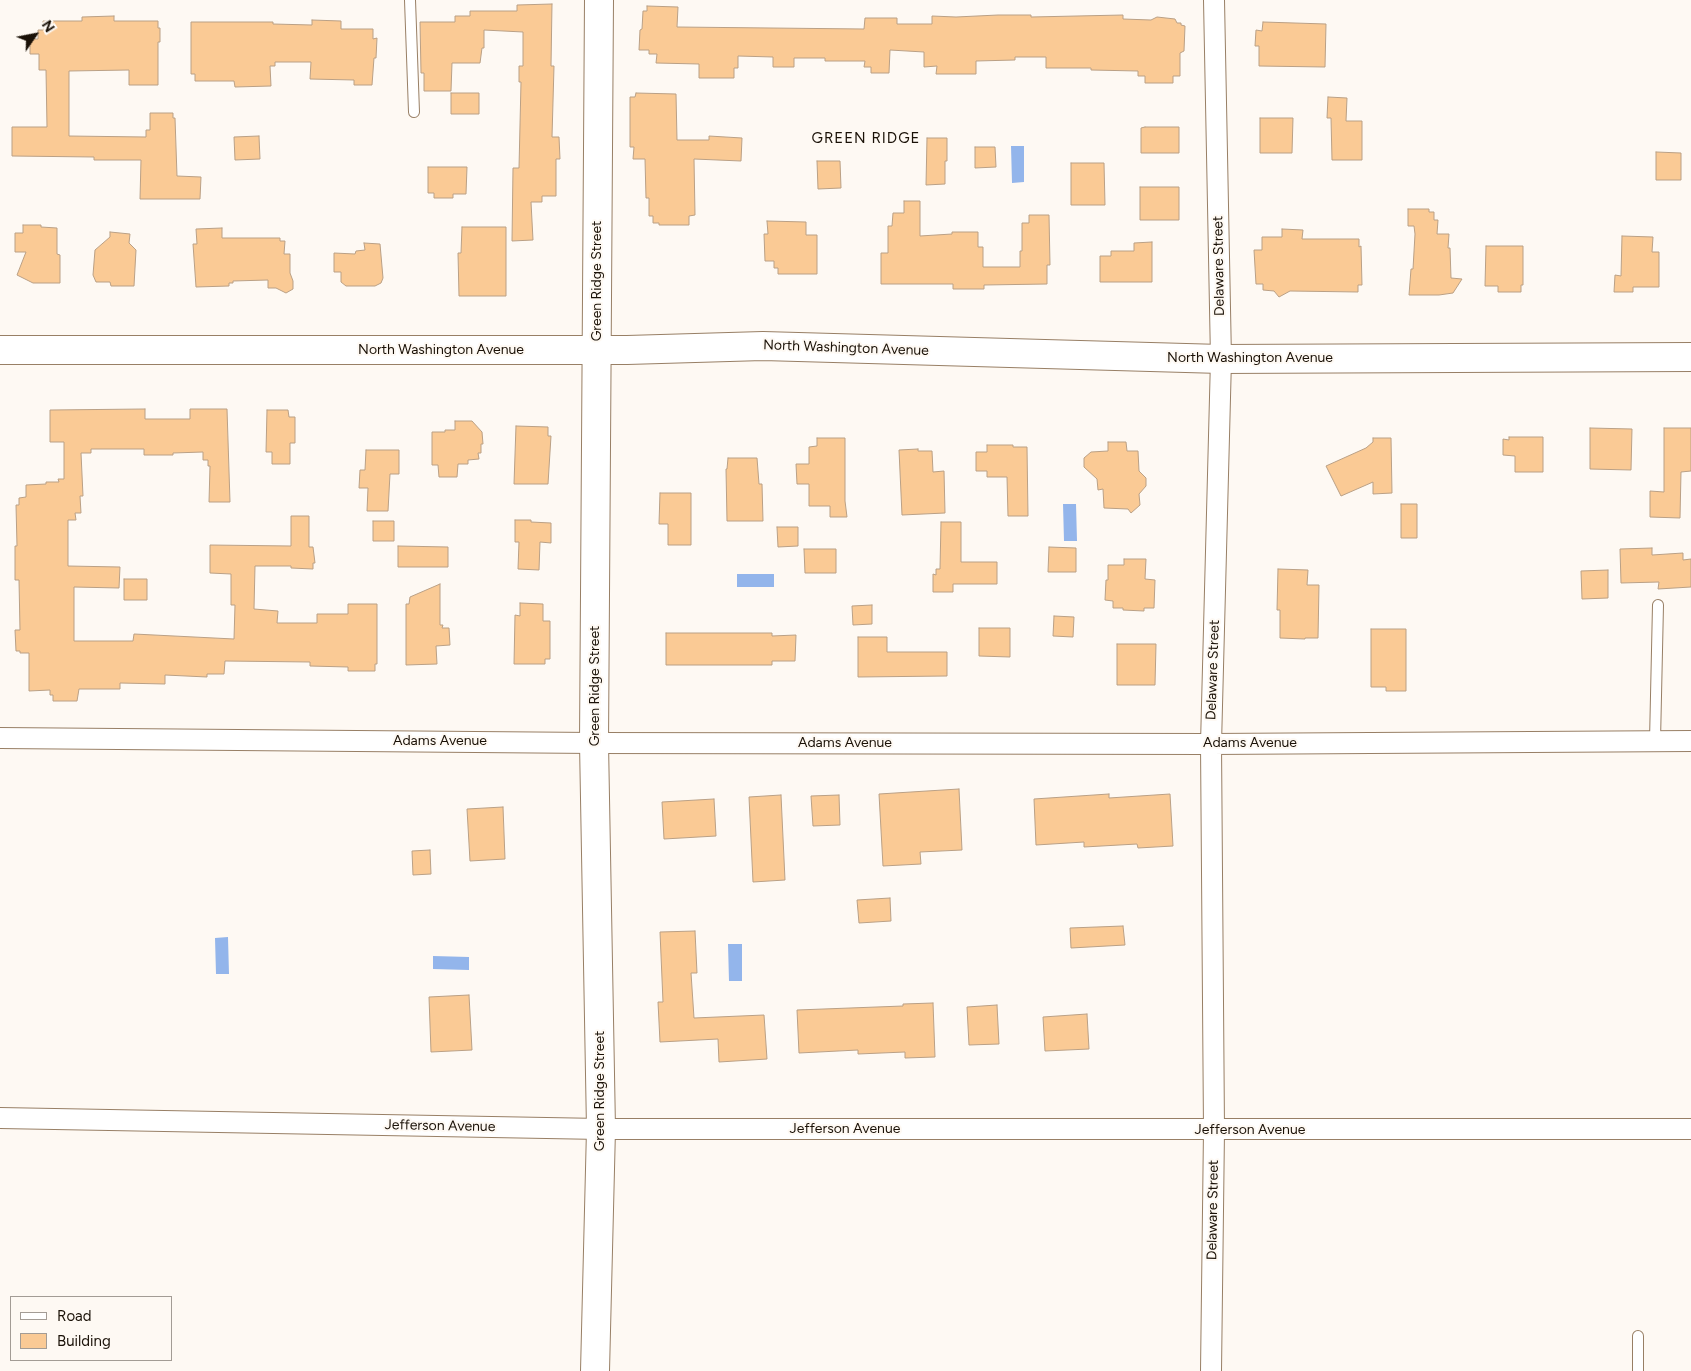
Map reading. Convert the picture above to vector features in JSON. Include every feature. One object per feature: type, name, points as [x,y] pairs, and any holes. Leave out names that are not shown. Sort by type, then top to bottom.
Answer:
[{"type":"street","name":"Green Ridge Street","points":[[594,1371],[601,1129],[594,743],[599,0]]},
{"type":"street","name":"Delaware Street","points":[[1211,1371],[1214,1130],[1211,744],[1221,359],[1214,0]]},
{"type":"street","name":"North Washington Avenue","points":[[0,350],[628,350],[763,346],[1221,359],[1691,357]]},
{"type":"street","name":"Adams Avenue","points":[[0,738],[594,743],[1211,744],[1691,741]]},
{"type":"street","name":"Jefferson Avenue","points":[[0,1118],[601,1129],[1691,1129]]},
{"type":"lane","points":[[410,0],[414,112]]},
{"type":"lane","points":[[1655,741],[1658,605]]},
{"type":"lane","points":[[1638,1336],[1638,1371]]},
{"type":"water","points":[[1011,146],[1024,146],[1024,182],[1012,183]]},
{"type":"water","points":[[1063,504],[1076,504],[1077,541],[1064,541]]},
{"type":"water","points":[[737,574],[774,574],[774,587],[737,587]]},
{"type":"water","points":[[228,937],[229,974],[216,974],[215,938]]},
{"type":"water","points":[[728,944],[742,944],[742,981],[729,981]]},
{"type":"water","points":[[433,956],[469,957],[469,970],[433,969]]},
{"type":"building","points":[[552,4],[551,66],[554,66],[552,137],[559,137],[560,159],[556,159],[556,196],[542,196],[542,202],[531,202],[533,240],[512,241],[513,168],[519,168],[521,82],[519,82],[519,66],[523,66],[523,32],[484,30],[484,48],[482,48],[480,63],[452,63],[451,91],[424,91],[424,73],[421,73],[420,22],[455,22],[455,16],[470,16],[470,11],[517,11],[517,5]]},
{"type":"building","points":[[647,6],[678,7],[677,27],[864,29],[865,18],[897,18],[897,24],[932,24],[932,16],[1031,15],[1031,17],[1123,15],[1123,19],[1151,20],[1157,17],[1175,19],[1177,23],[1185,26],[1184,51],[1180,53],[1180,76],[1173,76],[1173,83],[1145,83],[1145,76],[1138,76],[1138,71],[1046,68],[1046,57],[1015,57],[1015,60],[976,61],[976,74],[936,74],[937,66],[924,67],[924,52],[890,50],[889,73],[871,73],[871,67],[864,67],[865,61],[825,61],[825,58],[794,58],[794,67],[773,67],[773,57],[738,56],[738,68],[734,68],[734,78],[699,78],[699,64],[656,63],[657,54],[649,54],[649,50],[639,50],[643,11],[647,11]]},
{"type":"building","points":[[114,16],[114,21],[158,21],[160,42],[158,42],[158,85],[129,85],[129,70],[69,71],[69,136],[146,137],[146,130],[150,130],[150,113],[173,113],[173,118],[175,118],[177,176],[201,177],[200,199],[140,199],[141,160],[94,160],[94,157],[12,156],[12,127],[47,127],[46,70],[39,70],[39,54],[30,54],[30,39],[38,39],[38,30],[43,30],[43,21],[82,21],[82,17]]},
{"type":"building","points":[[312,20],[341,21],[341,29],[373,29],[373,39],[377,38],[372,85],[354,85],[354,80],[310,79],[311,62],[275,62],[275,66],[270,66],[271,86],[235,87],[234,81],[195,81],[195,74],[191,74],[191,22],[273,22],[273,24],[312,25]]},
{"type":"building","points":[[1263,22],[1326,24],[1325,67],[1259,66],[1259,46],[1255,46],[1256,30],[1262,31]]},
{"type":"building","points":[[451,93],[479,93],[479,114],[451,114]]},
{"type":"building","points":[[636,93],[676,94],[677,140],[709,140],[709,136],[742,138],[741,161],[694,159],[695,215],[689,216],[689,225],[659,225],[659,223],[653,223],[653,216],[649,216],[649,198],[646,198],[645,159],[633,159],[634,147],[630,147],[630,97],[635,97]]},
{"type":"building","points":[[1328,97],[1347,98],[1346,121],[1362,121],[1362,160],[1332,160],[1331,118],[1327,118]]},
{"type":"building","points":[[1260,118],[1293,118],[1292,153],[1260,153]]},
{"type":"building","points":[[1179,127],[1179,153],[1141,153],[1141,128]]},
{"type":"building","points":[[259,136],[260,159],[235,160],[234,137]]},
{"type":"building","points":[[927,138],[947,138],[945,184],[926,185]]},
{"type":"building","points":[[975,147],[995,147],[996,167],[975,168]]},
{"type":"building","points":[[1656,152],[1681,153],[1681,180],[1656,180]]},
{"type":"building","points":[[817,161],[840,161],[841,188],[818,189]]},
{"type":"building","points":[[1071,163],[1104,163],[1105,205],[1071,205]]},
{"type":"building","points":[[428,167],[467,167],[466,194],[453,194],[453,198],[434,198],[434,193],[428,193]]},
{"type":"building","points":[[1140,187],[1179,187],[1179,220],[1140,220]]},
{"type":"building","points":[[904,201],[920,201],[920,236],[952,234],[952,232],[978,232],[978,247],[983,247],[983,267],[1020,267],[1022,223],[1029,223],[1029,215],[1049,215],[1050,265],[1047,265],[1047,284],[984,285],[984,289],[953,289],[953,284],[881,284],[881,253],[888,253],[888,226],[892,226],[893,213],[904,213]]},
{"type":"building","points":[[1408,209],[1429,209],[1429,212],[1434,212],[1434,220],[1438,220],[1437,234],[1449,234],[1448,248],[1450,248],[1451,278],[1462,279],[1453,293],[1409,295],[1415,234],[1414,226],[1408,226]]},
{"type":"building","points":[[767,221],[806,222],[806,235],[817,235],[817,274],[778,274],[778,268],[774,268],[774,261],[765,261],[764,234],[768,234]]},
{"type":"building","points":[[23,225],[41,225],[41,227],[57,228],[57,254],[60,255],[60,283],[33,283],[17,275],[26,252],[15,252],[15,233],[23,233]]},
{"type":"building","points":[[462,227],[506,227],[506,296],[459,296],[458,253],[461,253]]},
{"type":"building","points":[[222,228],[222,238],[280,238],[280,241],[285,241],[284,254],[290,254],[290,273],[293,289],[286,293],[276,288],[268,288],[268,280],[233,281],[233,283],[229,283],[229,286],[196,287],[193,244],[197,244],[196,229]]},
{"type":"building","points":[[1282,229],[1303,230],[1302,239],[1359,239],[1359,247],[1361,246],[1362,285],[1358,285],[1358,292],[1290,291],[1279,297],[1274,291],[1263,290],[1263,284],[1256,284],[1254,250],[1262,250],[1262,237],[1282,237]]},
{"type":"building","points":[[110,232],[130,234],[129,243],[136,250],[134,286],[111,286],[110,282],[96,282],[93,275],[95,250],[110,237]]},
{"type":"building","points":[[1622,236],[1653,237],[1652,252],[1659,252],[1659,287],[1633,287],[1633,292],[1614,292],[1615,275],[1621,276]]},
{"type":"building","points":[[1152,242],[1152,282],[1100,282],[1100,256],[1111,256],[1111,251],[1134,251],[1134,243]]},
{"type":"building","points":[[364,243],[380,244],[383,278],[381,283],[375,286],[346,286],[341,282],[341,272],[334,272],[334,253],[355,254],[356,251],[365,250]]},
{"type":"building","points":[[1486,246],[1523,246],[1523,285],[1521,285],[1521,292],[1498,292],[1498,286],[1485,286]]},
{"type":"building","points":[[145,409],[145,419],[190,419],[190,409],[227,409],[230,502],[209,502],[210,466],[208,466],[208,460],[203,460],[203,452],[144,455],[144,449],[91,449],[91,453],[81,453],[83,496],[80,496],[81,513],[75,513],[76,520],[68,520],[68,566],[120,567],[119,588],[74,587],[74,641],[133,641],[134,634],[234,639],[235,605],[231,605],[231,574],[210,573],[210,545],[291,546],[291,516],[309,516],[309,547],[313,547],[315,563],[313,563],[313,569],[291,568],[291,566],[255,566],[254,609],[278,611],[277,623],[317,623],[317,614],[348,614],[348,604],[377,604],[377,664],[375,664],[375,671],[348,671],[348,667],[310,666],[310,662],[225,661],[224,674],[207,674],[207,677],[165,675],[165,684],[120,683],[120,689],[79,689],[77,701],[53,701],[53,695],[50,695],[50,690],[29,691],[29,653],[16,651],[15,630],[20,630],[19,580],[15,580],[15,546],[17,546],[16,505],[19,505],[19,498],[26,497],[26,485],[59,482],[58,479],[64,479],[64,442],[50,442],[50,410]]},
{"type":"building","points":[[267,410],[288,410],[289,417],[295,417],[295,443],[290,443],[290,464],[272,464],[272,452],[266,452]]},
{"type":"building","points":[[455,421],[472,421],[482,432],[483,444],[481,444],[481,453],[478,453],[479,459],[468,460],[468,464],[458,464],[457,477],[439,477],[438,465],[432,465],[432,432],[455,430]]},
{"type":"building","points":[[516,426],[548,427],[548,436],[551,436],[548,484],[514,484]]},
{"type":"building","points":[[1590,428],[1632,429],[1631,470],[1590,469]]},
{"type":"building","points":[[1664,428],[1691,428],[1691,471],[1681,472],[1680,518],[1650,517],[1650,491],[1664,492]]},
{"type":"building","points":[[1509,437],[1543,437],[1543,472],[1515,472],[1515,456],[1503,455],[1503,439],[1509,440]]},
{"type":"building","points":[[817,438],[845,438],[845,501],[847,517],[830,517],[830,506],[809,506],[809,484],[797,484],[796,464],[809,464],[809,447],[817,446]]},
{"type":"building","points":[[1373,438],[1391,438],[1392,493],[1373,494],[1373,482],[1341,496],[1326,466],[1366,448],[1373,442]]},
{"type":"building","points":[[1108,442],[1126,442],[1127,451],[1138,451],[1139,471],[1146,478],[1146,486],[1139,494],[1140,505],[1131,513],[1128,509],[1104,508],[1103,489],[1098,490],[1097,479],[1084,467],[1084,458],[1091,452],[1108,451]]},
{"type":"building","points":[[987,445],[1027,447],[1028,516],[1008,516],[1007,477],[987,477],[987,471],[976,471],[976,452],[987,452]]},
{"type":"building","points":[[918,449],[918,451],[932,451],[933,472],[944,471],[945,513],[902,515],[899,450]]},
{"type":"building","points":[[366,450],[399,450],[399,474],[390,474],[388,511],[367,511],[368,488],[359,488],[360,470],[365,470]]},
{"type":"building","points":[[728,458],[757,458],[759,484],[762,484],[763,521],[727,521],[726,469]]},
{"type":"building","points":[[660,493],[691,493],[691,545],[668,545],[668,524],[659,524]]},
{"type":"building","points":[[1401,504],[1417,504],[1417,538],[1401,538]]},
{"type":"building","points":[[515,520],[551,523],[551,543],[540,542],[539,570],[518,569],[519,542],[515,542]]},
{"type":"building","points":[[373,521],[394,521],[394,541],[373,541]]},
{"type":"building","points":[[941,522],[961,522],[961,562],[997,562],[997,584],[953,584],[953,592],[933,592],[933,574],[936,575],[936,569],[940,569]]},
{"type":"building","points":[[777,527],[798,527],[798,546],[778,547]]},
{"type":"building","points":[[398,546],[448,547],[448,567],[398,567]]},
{"type":"building","points":[[1049,547],[1076,548],[1076,572],[1048,572]]},
{"type":"building","points":[[1652,548],[1652,555],[1683,553],[1683,560],[1691,559],[1691,587],[1658,589],[1659,582],[1621,583],[1620,549]]},
{"type":"building","points":[[804,549],[836,549],[836,573],[805,573]]},
{"type":"building","points":[[1124,559],[1146,559],[1145,579],[1155,580],[1154,608],[1144,608],[1144,611],[1123,610],[1123,608],[1113,608],[1113,601],[1105,600],[1108,565],[1124,565]]},
{"type":"building","points":[[1278,569],[1308,570],[1307,585],[1319,585],[1318,638],[1280,638],[1280,610],[1277,610]]},
{"type":"building","points":[[1608,570],[1608,598],[1582,599],[1581,571]]},
{"type":"building","points":[[124,579],[147,579],[147,600],[124,600]]},
{"type":"building","points":[[440,584],[440,625],[443,625],[442,628],[449,628],[450,645],[436,646],[437,664],[406,665],[406,604],[409,604],[410,597]]},
{"type":"building","points":[[520,603],[543,604],[543,621],[550,621],[550,659],[545,659],[545,664],[514,664],[515,615],[520,616]]},
{"type":"building","points":[[872,605],[872,624],[853,625],[852,606]]},
{"type":"building","points":[[1054,616],[1074,617],[1073,637],[1053,636]]},
{"type":"building","points":[[979,628],[1010,628],[1010,657],[979,656]]},
{"type":"building","points":[[1371,629],[1406,629],[1406,691],[1386,691],[1386,687],[1371,687]]},
{"type":"building","points":[[666,633],[772,633],[772,636],[796,635],[795,661],[772,661],[772,665],[666,665]]},
{"type":"building","points":[[858,637],[887,637],[887,652],[947,652],[947,676],[858,677]]},
{"type":"building","points":[[1117,644],[1156,644],[1155,685],[1117,685]]},
{"type":"building","points":[[959,789],[962,850],[920,852],[921,864],[883,866],[879,794]]},
{"type":"building","points":[[1109,794],[1109,798],[1170,794],[1173,846],[1138,848],[1137,844],[1084,847],[1084,842],[1036,845],[1034,799]]},
{"type":"building","points":[[781,795],[785,880],[753,882],[749,797]]},
{"type":"building","points":[[839,795],[840,825],[813,826],[811,796]]},
{"type":"building","points":[[714,799],[716,836],[664,839],[662,802]]},
{"type":"building","points":[[503,807],[505,859],[470,861],[467,809]]},
{"type":"building","points":[[430,850],[431,874],[413,875],[412,851]]},
{"type":"building","points":[[890,898],[891,921],[859,923],[857,900]]},
{"type":"building","points":[[1123,926],[1125,945],[1071,948],[1070,928]]},
{"type":"building","points":[[695,931],[697,973],[691,973],[694,1018],[764,1015],[767,1059],[719,1062],[718,1039],[660,1042],[658,1002],[663,1002],[660,932]]},
{"type":"building","points":[[469,995],[472,1050],[431,1052],[429,997]]},
{"type":"building","points":[[933,1003],[935,1057],[905,1058],[905,1052],[858,1054],[858,1050],[799,1053],[797,1010]]},
{"type":"building","points":[[997,1005],[999,1044],[969,1045],[967,1007]]},
{"type":"building","points":[[1087,1014],[1089,1049],[1045,1051],[1043,1017]]},
{"type":"district","name":"GREEN RIDGE","points":[[866,139]]}]
